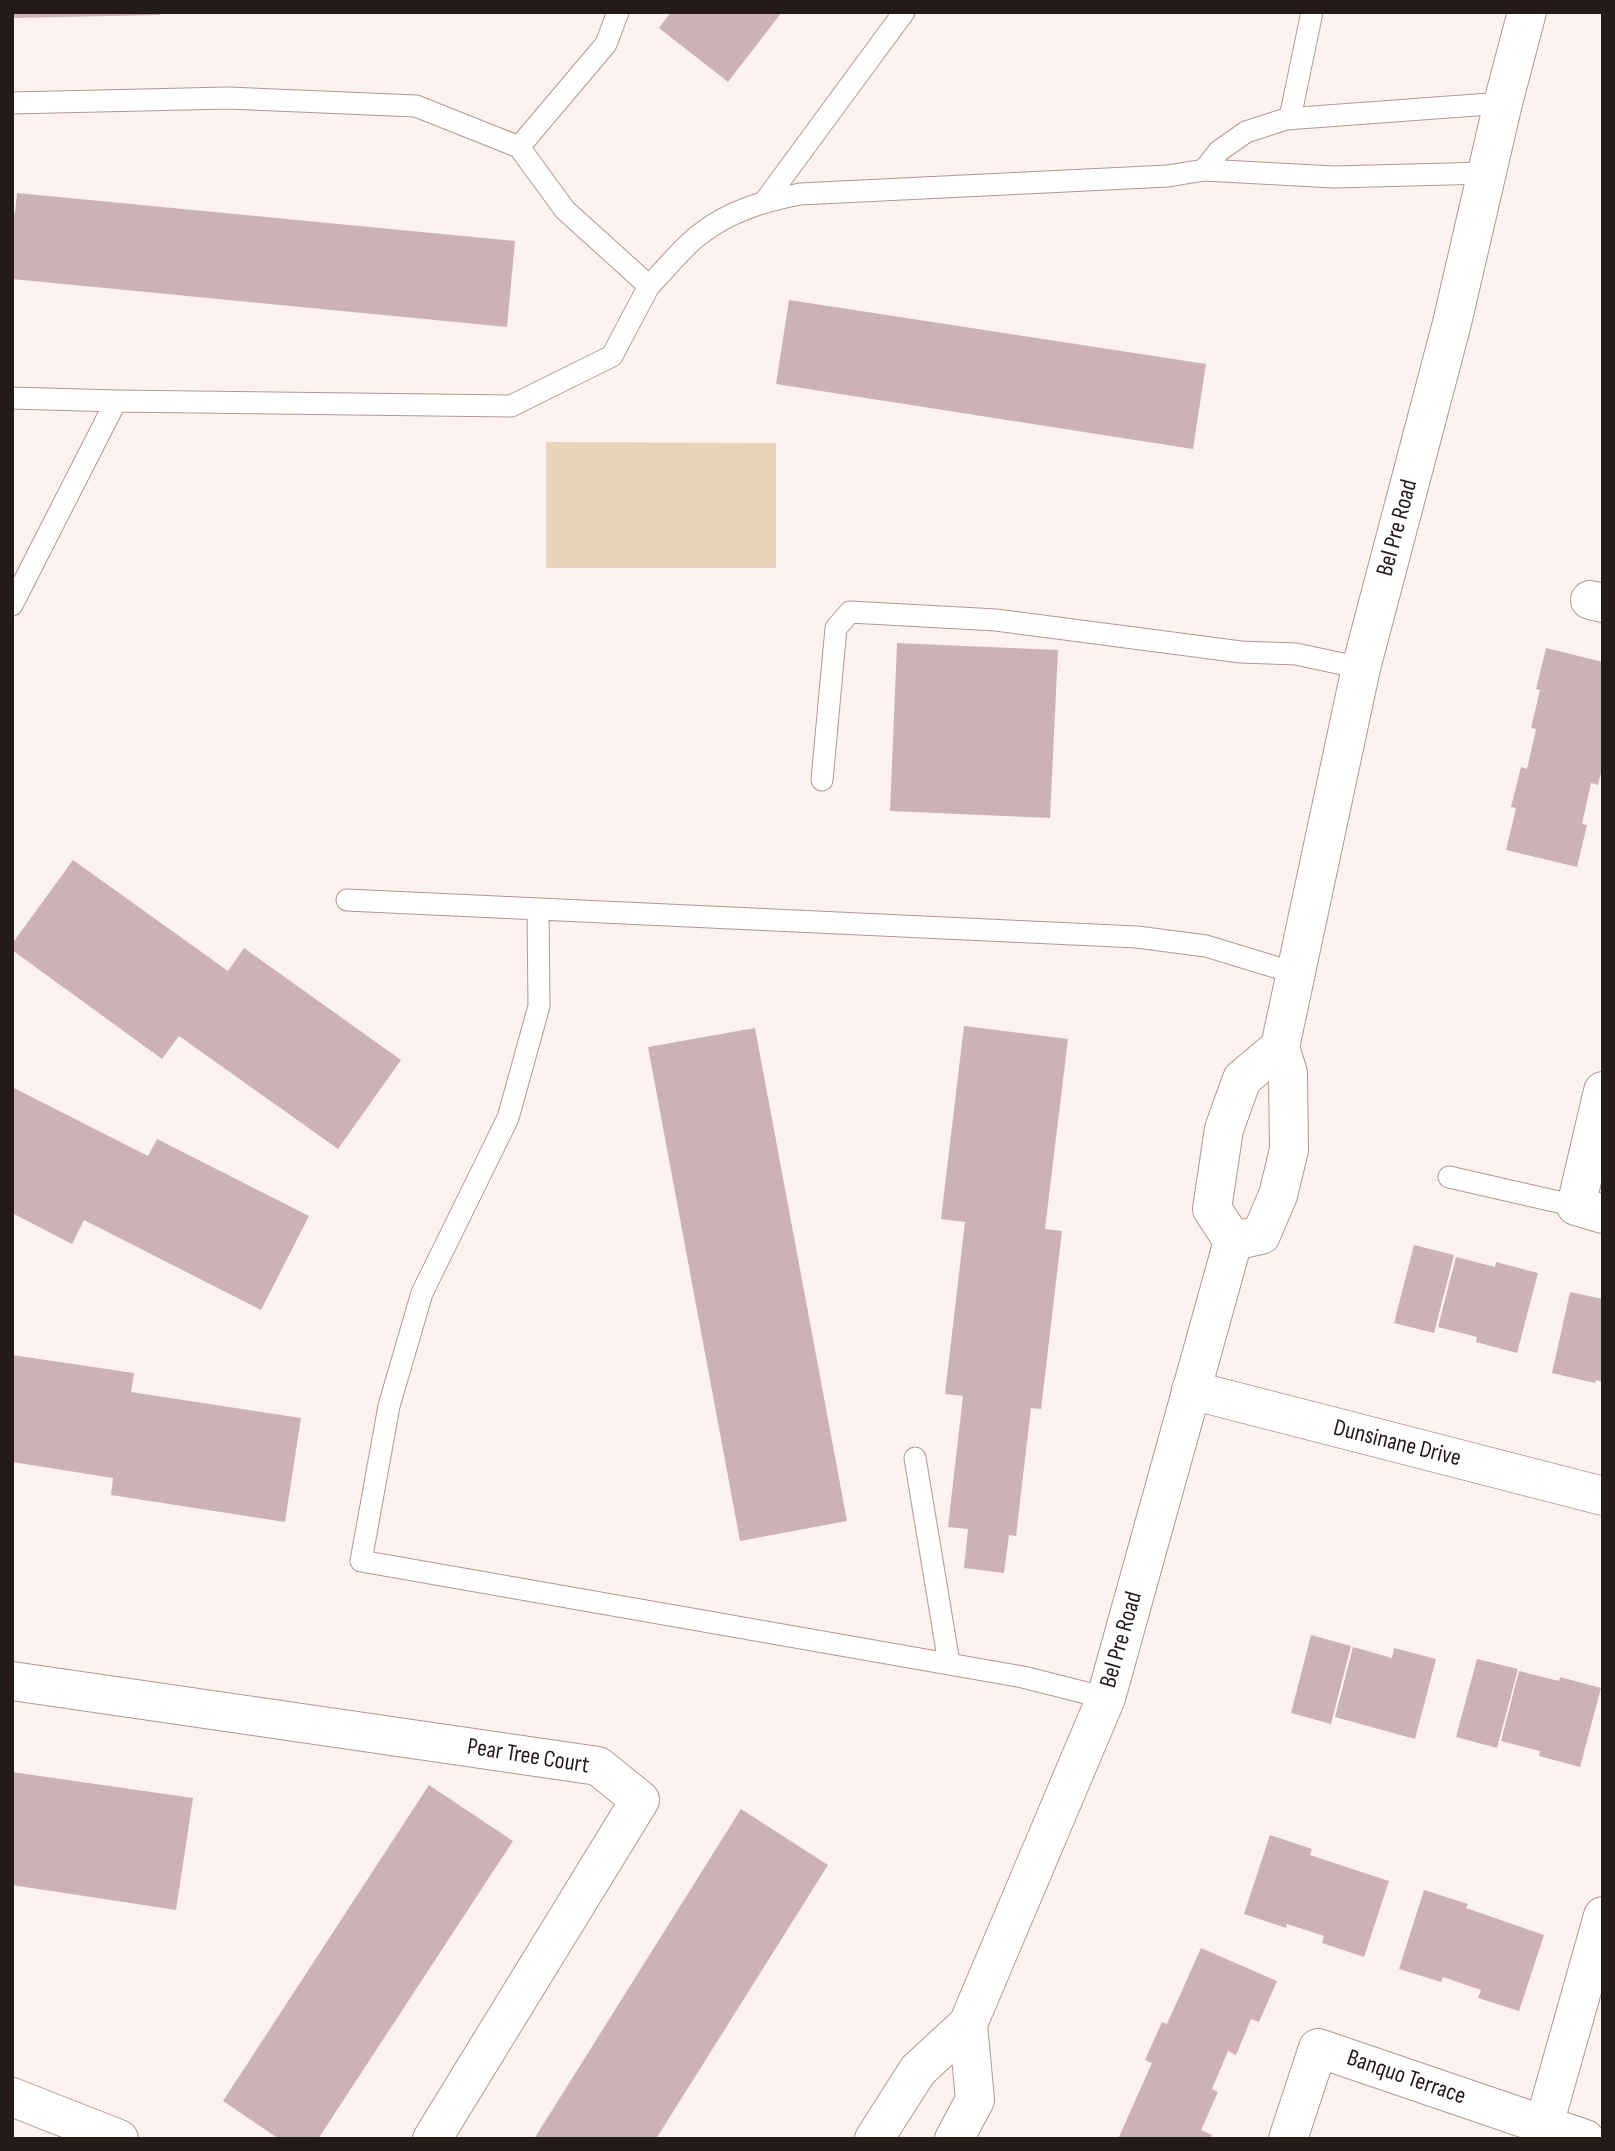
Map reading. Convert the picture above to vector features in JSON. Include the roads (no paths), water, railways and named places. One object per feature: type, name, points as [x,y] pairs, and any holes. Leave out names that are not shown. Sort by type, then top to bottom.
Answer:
[{"type":"main road","name":"Bel Pre Road","points":[[874,2139],[918,2070],[968,2024],[1106,1698],[1233,1241],[1261,1236],[1278,1195],[1289,1150],[1288,1073],[1280,1047],[1298,974],[1361,668],[1452,323],[1527,12]]},
{"type":"main road","points":[[1233,1241],[1212,1209],[1224,1129],[1242,1079],[1280,1047]]},
{"type":"main road","points":[[1590,1210],[1603,1091]]},
{"type":"main road","name":"Dunsinane Drive","points":[[1192,1390],[1603,1496]]},
{"type":"main road","name":"Pear Tree Court","points":[[12,1681],[598,1766],[640,1800],[432,2139]]},
{"type":"main road","points":[[1542,2132],[1603,1916]]},
{"type":"main road","name":"Bel Pre Road","points":[[954,2139],[975,2100],[968,2024]]},
{"type":"main road","name":"Banquo Terrace","points":[[1287,2139],[1318,2048],[1542,2132],[1585,2139]]},
{"type":"main road","points":[[12,2097],[119,2139]]},
{"type":"lane","points":[[519,147],[606,44],[618,12]]},
{"type":"lane","points":[[765,201],[904,12]]},
{"type":"lane","points":[[1290,118],[1312,12]]},
{"type":"lane","points":[[12,103],[228,99],[416,106],[519,147],[565,210],[649,286]]},
{"type":"lane","points":[[1204,170],[1219,151],[1246,132],[1290,118],[1503,103]]},
{"type":"lane","points":[[12,398],[511,406],[612,356],[649,286],[699,235],[741,209],[765,201],[800,194],[1168,176],[1204,170],[1334,177],[1487,173]]},
{"type":"lane","points":[[12,605],[116,401]]},
{"type":"lane","points":[[822,780],[836,628],[850,612],[996,620],[1241,652],[1296,654],[1361,668]]},
{"type":"lane","points":[[347,900],[1137,937],[1206,946],[1298,974]]},
{"type":"lane","points":[[538,909],[539,1006],[508,1118],[422,1293],[390,1406],[361,1561],[1023,1676],[1106,1698]]},
{"type":"lane","points":[[1449,1177],[1590,1210]]},
{"type":"lane","points":[[915,1458],[949,1663]]}]
